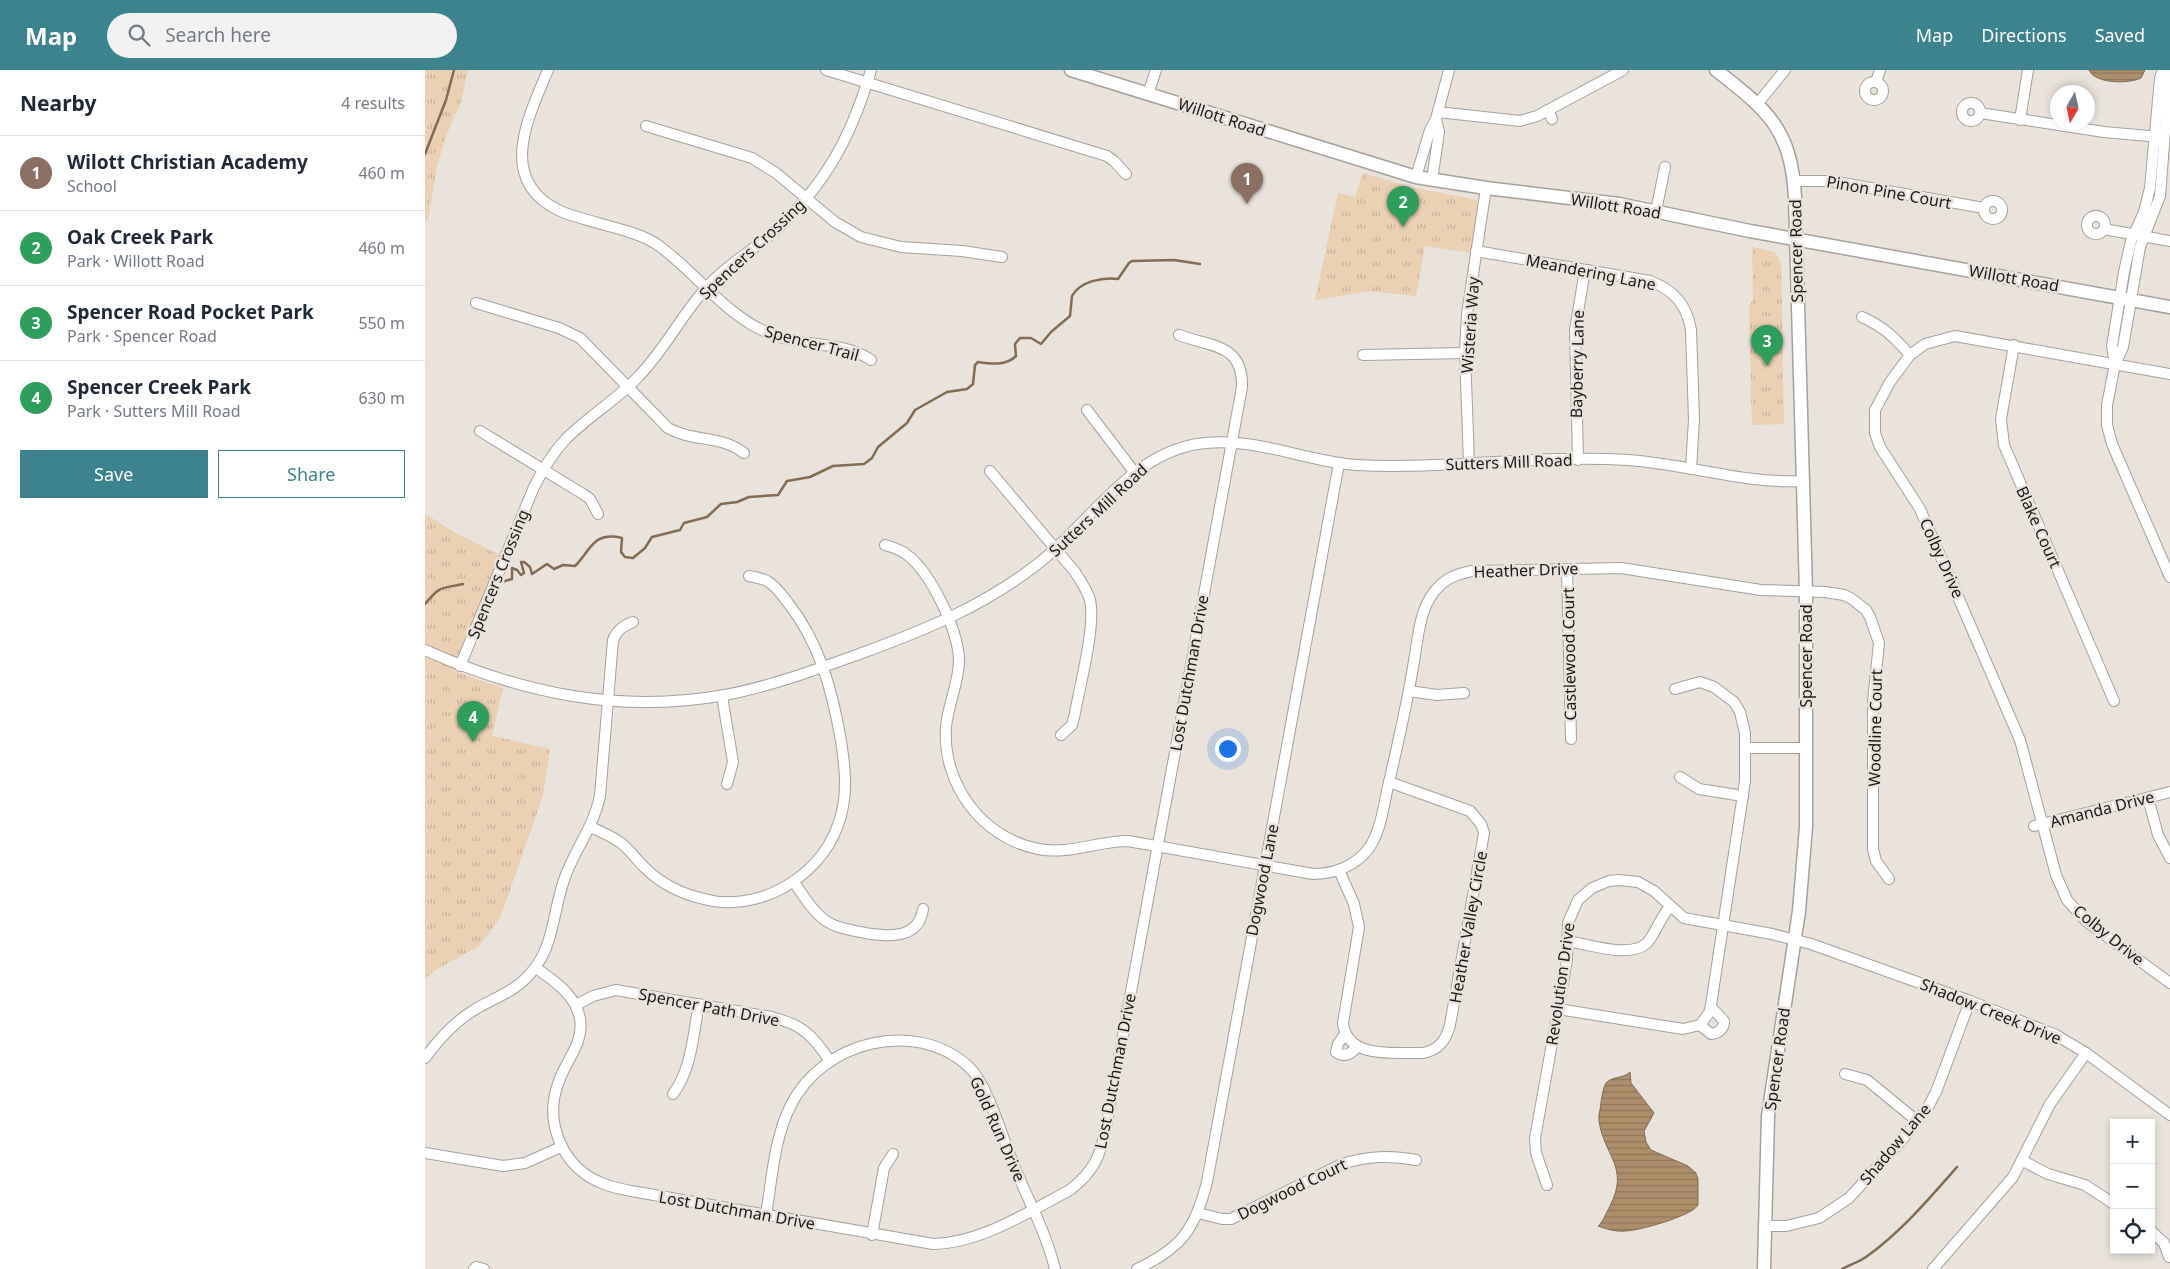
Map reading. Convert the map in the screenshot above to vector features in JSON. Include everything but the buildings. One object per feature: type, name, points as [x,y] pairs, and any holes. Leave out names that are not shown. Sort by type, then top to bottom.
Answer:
[{"type":"main road","name":"Willott Road","points":[[1071,70],[1416,177],[1486,188],[1619,204],[1796,240],[2170,306]]},
{"type":"main road","name":"Spencer Road","points":[[1716,70],[1758,103],[1774,121],[1781,132],[1789,152],[1794,181],[1806,592],[1805,857],[1795,939],[1768,1116],[1764,1269]]},
{"type":"street","name":"Spencer Trail","points":[[548,70],[527,124],[521,147],[525,176],[543,201],[559,211],[636,234],[652,242],[671,256],[737,316],[772,335],[803,343],[853,350],[871,360]]},
{"type":"street","points":[[826,70],[1107,156],[1126,174]]},
{"type":"street","name":"Spencers Crossing","points":[[461,666],[523,513],[544,468],[565,440],[628,387],[651,362],[705,288],[732,263],[767,237],[807,200],[845,142],[871,70]]},
{"type":"street","points":[[1149,94],[1156,70]]},
{"type":"street","points":[[1416,177],[1430,130],[1437,115],[1449,70]]},
{"type":"street","points":[[1437,115],[1520,121],[1537,116],[1550,115],[1623,70]]},
{"type":"street","points":[[1758,103],[1785,70]]},
{"type":"street","points":[[1877,82],[1880,70]]},
{"type":"street","points":[[2021,120],[2028,70]]},
{"type":"street","points":[[2160,137],[2159,78],[2163,70]]},
{"type":"street","points":[[2167,70],[2169,79],[2149,193],[2138,235],[2126,299],[2112,346],[2115,364],[2107,405],[2107,425],[2115,450],[2170,577]]},
{"type":"street","points":[[1980,113],[2104,132],[2160,137]]},
{"type":"street","points":[[1432,180],[1439,132],[1437,115]]},
{"type":"street","points":[[646,126],[752,158],[764,164],[807,200],[849,231],[874,242],[1002,257]]},
{"type":"street","points":[[1656,211],[1665,168]]},
{"type":"street","name":"Pinon Pine Court","points":[[1794,181],[1831,181],[1984,208]]},
{"type":"street","name":"Wisteria Way","points":[[1469,463],[1465,353],[1467,314],[1486,188]]},
{"type":"street","points":[[2104,229],[2170,241]]},
{"type":"street","name":"Meandering Lane","points":[[1476,251],[1650,281],[1671,291],[1685,307],[1689,318],[1692,348],[1694,419],[1691,469]]},
{"type":"street","name":"Bayberry Lane","points":[[1578,460],[1575,330],[1585,270]]},
{"type":"street","points":[[476,303],[571,333],[588,345],[668,428],[685,436],[727,443],[744,453]]},
{"type":"street","points":[[1862,316],[1881,325],[1910,355]]},
{"type":"street","name":"Lost Dutchman Drive","points":[[536,968],[564,989],[576,1005],[581,1026],[578,1044],[560,1078],[554,1099],[554,1121],[561,1147],[583,1173],[603,1184],[872,1235],[933,1244],[958,1242],[986,1233],[1070,1190],[1080,1182],[1097,1160],[1102,1147],[1242,387],[1239,354],[1179,336]]},
{"type":"street","name":"Colby Drive","points":[[2170,374],[1955,336],[1925,344],[1910,355],[1880,398],[1875,410],[1875,433],[1880,447],[1920,509],[2017,731],[2026,757],[2039,825],[2056,875],[2067,900],[2075,911],[2100,932],[2170,983]]},
{"type":"street","name":"Blake Court","points":[[2014,345],[2001,419],[2004,446],[2114,701]]},
{"type":"street","points":[[1363,354],[1465,353]]},
{"type":"street","points":[[1087,410],[1135,473]]},
{"type":"street","points":[[480,431],[544,468],[590,499],[598,514]]},
{"type":"street","name":"Sutters Mill Road","points":[[425,650],[461,666],[533,689],[607,700],[676,700],[722,696],[783,680],[824,667],[949,620],[993,595],[1035,567],[1056,550],[1135,473],[1150,462],[1184,447],[1204,443],[1255,446],[1339,463],[1369,465],[1626,460],[1775,482],[1803,481]]},
{"type":"street","name":"Dogwood Lane","points":[[1137,1269],[1171,1250],[1193,1225],[1207,1182],[1339,463]]},
{"type":"street","points":[[990,471],[1082,582],[1090,600],[1091,614],[1075,712],[1072,725],[1061,736]]},
{"type":"street","points":[[885,545],[905,553],[912,560],[931,585],[949,620],[955,636],[959,661],[948,714],[946,748],[954,777],[975,814],[1010,840],[1038,849],[1072,850],[1116,841],[1157,846],[1313,874],[1331,873],[1339,870]]},
{"type":"street","name":"Heather Drive","points":[[1339,870],[1360,858],[1378,830],[1409,691],[1423,614],[1433,592],[1450,577],[1472,571],[1567,568],[1640,570],[1761,590],[1806,592]]},
{"type":"street","name":"Castlewood Court","points":[[1567,568],[1571,739]]},
{"type":"street","points":[[591,827],[619,841],[655,877],[691,896],[713,901],[735,902],[768,895],[794,882],[816,861],[833,837],[840,817],[845,792],[841,741],[832,694],[824,667],[806,629],[781,594],[768,582],[749,576]]},
{"type":"street","name":"Woodline Court","points":[[1806,592],[1833,593],[1852,598],[1866,610],[1878,634],[1879,643],[1873,702],[1873,849],[1876,861],[1889,880]]},
{"type":"street","points":[[425,1058],[439,1040],[461,1019],[508,992],[536,968],[548,945],[564,880],[571,861],[591,827],[599,796],[613,640],[616,633],[623,626],[633,622]]},
{"type":"street","points":[[1558,1009],[1674,1028],[1691,1029],[1700,1025],[1709,1013],[1743,796],[1745,733],[1740,712],[1725,694],[1710,685],[1700,682],[1675,689]]},
{"type":"street","points":[[1409,691],[1437,695],[1464,693]]},
{"type":"street","points":[[722,696],[733,762],[727,784]]},
{"type":"street","points":[[1745,748],[1806,748]]},
{"type":"street","points":[[1680,777],[1699,789],[1743,796]]},
{"type":"street","name":"Heather Valley Circle","points":[[1339,870],[1354,904],[1359,927],[1343,1023],[1345,1034],[1338,1044],[1336,1052],[1340,1056],[1346,1056],[1357,1047],[1366,1050],[1423,1053],[1431,1051],[1443,1043],[1450,1025],[1484,833],[1481,824],[1469,812],[1389,782]]},
{"type":"street","name":"Amanda Drive","points":[[2039,825],[2170,792]]},
{"type":"street","points":[[2149,798],[2157,835],[2170,858]]},
{"type":"street","name":"Revolution Drive","points":[[1547,1185],[1536,1153],[1535,1138],[1567,960],[1570,916],[1579,900],[1592,888],[1609,881],[1629,880],[1647,886],[1684,918],[1795,939]]},
{"type":"street","points":[[794,882],[822,918],[831,924],[853,931],[892,936],[901,934],[919,923],[923,909]]},
{"type":"street","points":[[1567,941],[1622,951],[1635,950],[1647,942],[1660,919],[1670,907]]},
{"type":"street","name":"Shadow Creek Drive","points":[[1795,939],[2037,1026],[2086,1053],[2170,1115]]},
{"type":"street","name":"Spencer Path Drive","points":[[576,1005],[593,996],[616,990],[771,1017],[793,1023],[813,1037],[829,1060]]},
{"type":"street","name":"Shadow Lane","points":[[1764,1226],[1802,1224],[1819,1218],[1849,1198],[1917,1121],[1936,1092],[1971,1001]]},
{"type":"street","points":[[673,1094],[686,1072],[699,1004]]},
{"type":"street","points":[[1700,1025],[1711,1034],[1718,1033],[1722,1029],[1724,1020],[1711,1007]]},
{"type":"street","points":[[1345,1034],[1357,1047]]},
{"type":"street","name":"Gold Run Drive","points":[[765,1215],[784,1121],[799,1090],[829,1060],[861,1046],[890,1040],[904,1041],[935,1048],[960,1060],[969,1068],[982,1086],[1033,1208],[1055,1269]]},
{"type":"street","points":[[1933,1269],[2013,1177],[2023,1161],[2050,1104],[2086,1053]]},
{"type":"street","points":[[1845,1074],[1867,1080],[1917,1121]]},
{"type":"street","points":[[425,1153],[503,1166],[525,1163],[561,1147]]},
{"type":"street","points":[[872,1235],[884,1168],[893,1154]]},
{"type":"street","name":"Dogwood Court","points":[[1198,1213],[1222,1219],[1231,1219],[1342,1164],[1361,1158],[1395,1156],[1417,1160]]},
{"type":"street","points":[[2023,1161],[2048,1174],[2085,1185],[2110,1201]]},
{"type":"street","points":[[2155,1235],[2164,1243],[2169,1257]]},
{"type":"street","points":[[474,1269],[476,1267],[484,1269]]},
{"type":"green space","points":[[425,70],[468,70],[461,102],[447,134],[437,166],[428,219],[425,222]]},
{"type":"green space","points":[[1363,173],[1411,187],[1477,200],[1478,209],[1471,253],[1425,246],[1416,296],[1371,291],[1315,300],[1338,193],[1355,197]]},
{"type":"green space","points":[[1752,247],[1775,252],[1781,263],[1784,424],[1752,425],[1749,307],[1753,299]]},
{"type":"green space","points":[[425,514],[456,533],[500,555],[454,671],[503,688],[492,736],[550,749],[543,796],[500,918],[479,946],[434,971],[425,979]]},
{"type":"shaded area","points":[[2089,70],[2145,70],[2141,78],[2136,80],[2113,82],[2092,75]]},
{"type":"shaded area","points":[[1630,1072],[1631,1083],[1654,1113],[1644,1131],[1646,1142],[1651,1150],[1688,1166],[1696,1173],[1698,1179],[1698,1205],[1686,1214],[1652,1226],[1618,1231],[1598,1226],[1610,1206],[1617,1181],[1617,1171],[1602,1133],[1599,1116],[1606,1083],[1611,1079],[1624,1076]]},
{"type":"waterway","points":[[425,154],[446,100],[454,70]]},
{"type":"waterway","points":[[501,582],[512,579],[512,568],[521,575],[524,573],[521,562],[530,567],[532,574],[547,564],[554,569],[563,565],[575,566],[594,543],[605,537],[622,538],[621,552],[625,557],[633,558],[645,548],[652,537],[680,530],[684,523],[707,517],[721,504],[737,502],[749,497],[778,495],[787,481],[810,477],[833,466],[864,464],[872,458],[878,447],[907,423],[915,410],[947,392],[967,389],[973,384],[975,365],[978,362],[998,364],[1012,359],[1016,356],[1015,344],[1020,338],[1031,338],[1041,344],[1051,332],[1070,316],[1072,296],[1080,287],[1092,281],[1118,279],[1132,261],[1174,260],[1200,264]]},
{"type":"waterway","points":[[425,604],[441,589],[463,584]]},
{"type":"waterway","points":[[1842,1269],[1866,1257],[1891,1237],[1914,1215],[1957,1167]]},
{"type":"place","name":"Wilott Christian Academy","points":[[1247,204]]},
{"type":"place","name":"Oak Creek Park","points":[[1403,227]]},
{"type":"place","name":"Spencer Road Pocket Park","points":[[1767,366]]},
{"type":"place","name":"Spencer Creek Park","points":[[473,742]]}]
